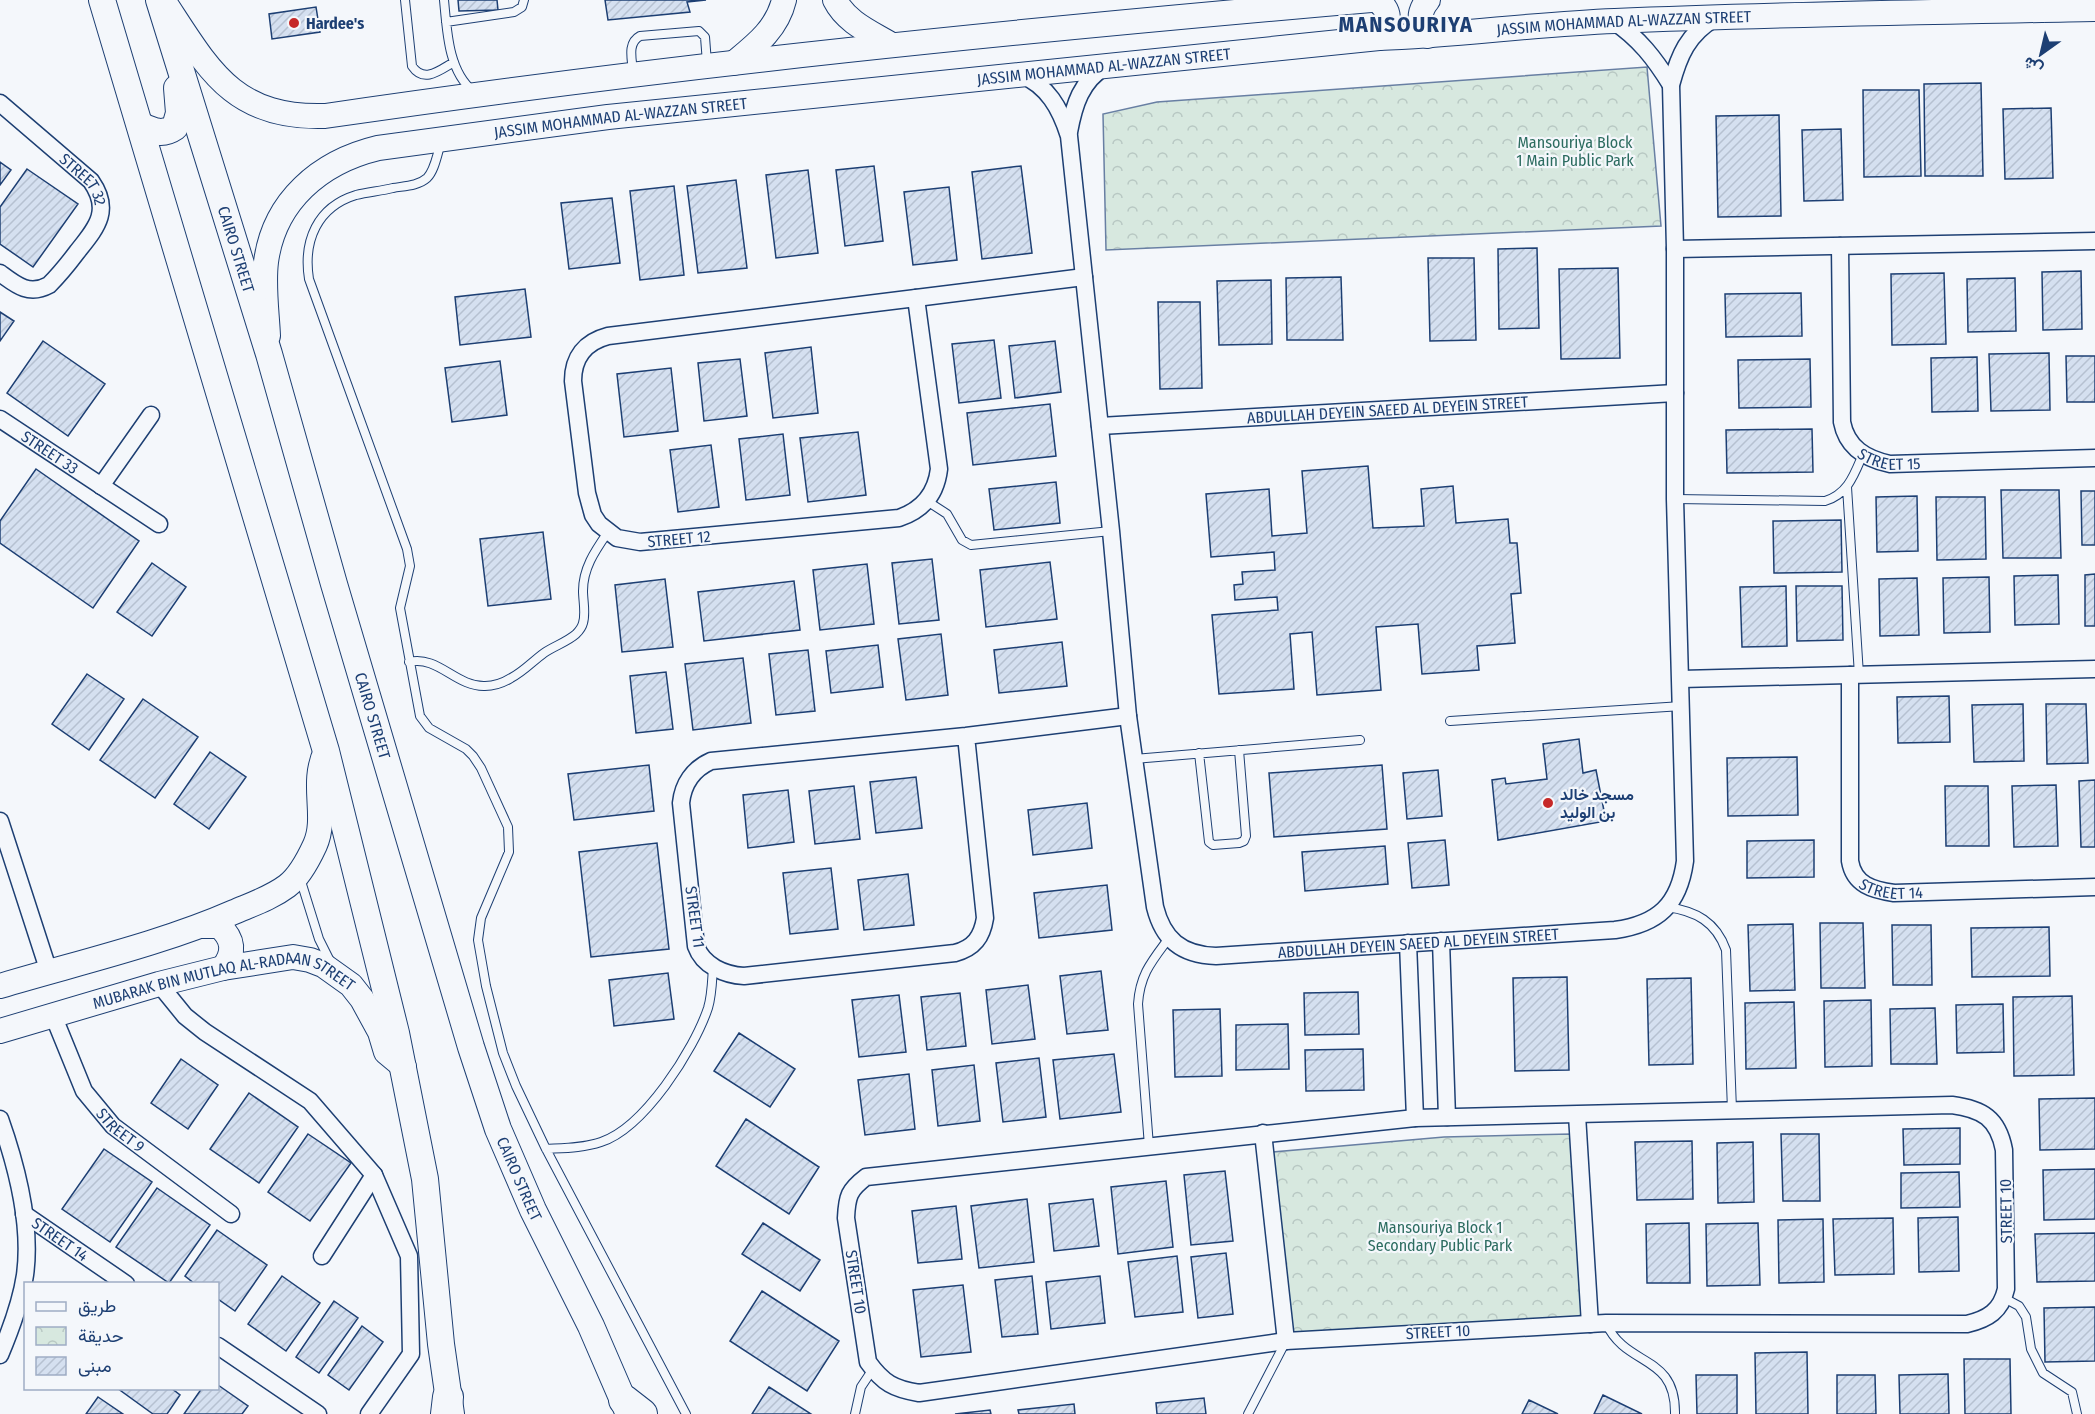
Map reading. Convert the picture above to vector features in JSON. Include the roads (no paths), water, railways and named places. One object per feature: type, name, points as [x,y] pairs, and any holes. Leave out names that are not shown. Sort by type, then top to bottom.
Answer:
[{"type":"main road","points":[[102,0],[326,751],[404,1067],[425,1179],[448,1408]]},
{"type":"main road","name":"CAIRO STREET","points":[[161,0],[269,354],[467,1035],[498,1129],[533,1210],[632,1409]]},
{"type":"main road","points":[[140,125],[162,133],[175,127],[178,120],[177,85],[181,70]]},
{"type":"street","points":[[161,0],[209,69],[237,94],[271,110],[307,116],[325,116],[515,89],[890,44],[1289,4],[1371,0]]},
{"type":"street","points":[[734,63],[763,39],[771,29],[778,19],[784,0]]},
{"type":"street","points":[[835,0],[845,15],[855,24],[890,44]]},
{"type":"street","points":[[1376,0],[1385,8],[1389,21],[1388,28],[1379,38]]},
{"type":"street","points":[[1428,0],[1421,10],[1420,17],[1420,24],[1428,36]]},
{"type":"street","name":"JASSIM MOHAMMAD AL-WAZZAN STREET","points":[[269,354],[265,265],[274,231],[291,200],[320,172],[357,153],[378,148],[519,128],[1379,38],[1613,21],[1715,18],[1765,7],[2095,9]]},
{"type":"street","points":[[1667,907],[1677,891],[1685,861],[1675,499],[1675,249],[1671,85],[1677,62],[1688,41],[1705,24],[1715,18]]},
{"type":"street","points":[[1613,21],[1649,52],[1671,85]]},
{"type":"street","points":[[1069,136],[1074,108],[1080,94],[1089,79],[1107,65]]},
{"type":"street","points":[[1019,74],[1031,79],[1046,91],[1062,115],[1069,136],[1111,531],[1128,716],[1155,907],[1159,922],[1168,938]]},
{"type":"street","points":[[515,89],[509,98],[508,109],[512,120],[519,128]]},
{"type":"street","name":"STREET 32","points":[[0,103],[91,181],[100,196],[101,204],[101,213],[95,230],[49,285],[42,290],[25,290],[0,273]]},
{"type":"street","points":[[1675,249],[2095,241]]},
{"type":"street","name":"STREET 15","points":[[1840,246],[1842,422],[1847,439],[1863,454],[1890,464],[2095,458]]},
{"type":"street","points":[[608,532],[599,524],[589,504],[573,381],[577,358],[587,345],[608,336],[1084,277]]},
{"type":"street","points":[[916,298],[939,469],[938,480],[927,501]]},
{"type":"street","name":"ABDULLAH DEYEIN SAEED AL DEYEIN STREET","points":[[1100,426],[1675,393]]},
{"type":"street","points":[[101,486],[151,415]]},
{"type":"street","name":"STREET 33","points":[[0,419],[159,524]]},
{"type":"street","name":"STREET 12","points":[[608,532],[618,538],[640,543],[887,519],[909,514],[927,501]]},
{"type":"street","points":[[1681,679],[2095,669]]},
{"type":"street","name":"STREET 14","points":[[1855,675],[1850,861],[1851,870],[1858,880],[1877,890],[1894,893],[2095,887]]},
{"type":"street","name":"STREET 11","points":[[966,736],[985,918],[980,937],[975,944],[955,953],[744,976],[729,974],[714,967],[701,956],[696,946],[681,803],[685,785],[696,769],[711,761],[966,736],[1128,716]]},
{"type":"street","points":[[0,986],[202,926],[259,903],[290,885],[304,866],[319,834],[318,780],[321,760],[326,751]]},
{"type":"street","points":[[0,821],[3,839],[49,972]]},
{"type":"street","name":"ABDULLAH DEYEIN SAEED AL DEYEIN STREET","points":[[1168,938],[1186,950],[1206,956],[1216,956],[1632,927],[1654,918],[1667,907]]},
{"type":"street","points":[[202,926],[219,926],[227,932],[232,951],[223,968]]},
{"type":"street","points":[[1441,941],[1447,1117]]},
{"type":"street","points":[[1408,943],[1415,1118]]},
{"type":"street","name":"MUBARAK BIN MUTLAQ AL-RADAAN STREET","points":[[0,1031],[159,984],[223,968],[293,957],[323,965],[351,985],[362,999],[380,1032],[386,1052],[404,1067]]},
{"type":"street","points":[[159,984],[185,1016],[205,1032],[310,1101],[374,1175],[409,1256],[411,1354],[369,1414]]},
{"type":"street","name":"STREET 9","points":[[53,1015],[84,1091],[113,1126],[231,1214]]},
{"type":"street","name":"STREET 10","points":[[1952,1105],[1970,1107],[1988,1117],[1999,1131],[2004,1150],[2007,1278],[2004,1298],[1995,1312],[1988,1318],[1967,1324],[1598,1324],[1286,1341],[919,1393],[900,1390],[880,1378],[868,1362],[846,1218],[846,1202],[852,1187],[866,1177],[1415,1118],[1732,1110],[1952,1105]]},
{"type":"street","points":[[1577,1115],[1598,1324]]},
{"type":"street","points":[[0,1119],[24,1214],[25,1273],[17,1306],[0,1355]]},
{"type":"street","points":[[1263,1133],[1286,1341]]},
{"type":"street","points":[[322,1256],[374,1175]]},
{"type":"street","name":"STREET 14","points":[[24,1214],[123,1282]]},
{"type":"street","points":[[219,1347],[318,1414]]},
{"type":"lane","points":[[405,0],[412,66],[415,71],[426,76],[432,75],[454,62]]},
{"type":"lane","points":[[444,0],[454,62],[459,76],[476,94]]},
{"type":"lane","points":[[446,22],[514,12],[522,7],[524,0]]},
{"type":"lane","points":[[633,75],[632,44],[640,36],[699,31],[705,37],[707,66]]},
{"type":"lane","points":[[442,140],[430,174],[426,179],[415,184],[357,195],[333,206],[315,226],[307,252],[309,279],[409,558],[408,575],[402,591],[400,608],[420,716],[429,728],[466,749],[479,763],[508,826],[509,852],[480,918],[478,940],[486,986],[503,1053],[520,1097],[546,1149],[686,1414]]},
{"type":"lane","points":[[1675,499],[1825,501],[1838,496],[1847,487],[1863,454]]},
{"type":"lane","points":[[1847,487],[1855,675]]},
{"type":"lane","points":[[927,501],[947,514],[962,540],[971,545],[1111,531]]},
{"type":"lane","points":[[409,662],[416,660],[430,662],[458,680],[471,685],[493,685],[513,678],[542,654],[572,637],[581,628],[584,616],[584,578],[593,554],[608,532]]},
{"type":"lane","points":[[1450,721],[1682,706]]},
{"type":"lane","points":[[1134,759],[1360,741]]},
{"type":"lane","points":[[1199,753],[1209,842],[1213,845],[1239,843],[1246,839],[1239,750]]},
{"type":"lane","points":[[304,866],[299,879],[319,939],[337,974]]},
{"type":"lane","points":[[1667,907],[1687,911],[1706,921],[1718,931],[1726,950],[1732,1110]]},
{"type":"lane","points":[[1149,1146],[1138,1004],[1139,991],[1146,970],[1168,938]]},
{"type":"lane","points":[[546,1149],[587,1146],[602,1142],[618,1134],[637,1117],[686,1056],[697,1035],[709,1006],[714,967]]},
{"type":"lane","points":[[2004,1298],[2019,1306],[2026,1317],[2031,1349],[2043,1372],[2072,1392],[2077,1414]]},
{"type":"lane","points":[[1598,1324],[1667,1377],[1674,1391],[1675,1414]]},
{"type":"lane","points":[[1248,1414],[1286,1341]]},
{"type":"lane","points":[[855,1414],[861,1387],[873,1369]]},
{"type":"place","name":"Hardee's","points":[[294,23]]},
{"type":"place","name":"مسجد خالد بن الوليد","points":[[1548,803]]},
{"type":"district","name":"MANSOURIYA","points":[[1406,24]]},
{"type":"park label","name":"Mansouriya Block 1 Main Public Park","points":[[1575,151]]},
{"type":"park label","name":"Mansouriya Block 1 Secondary Public Park","points":[[1440,1236]]}]
